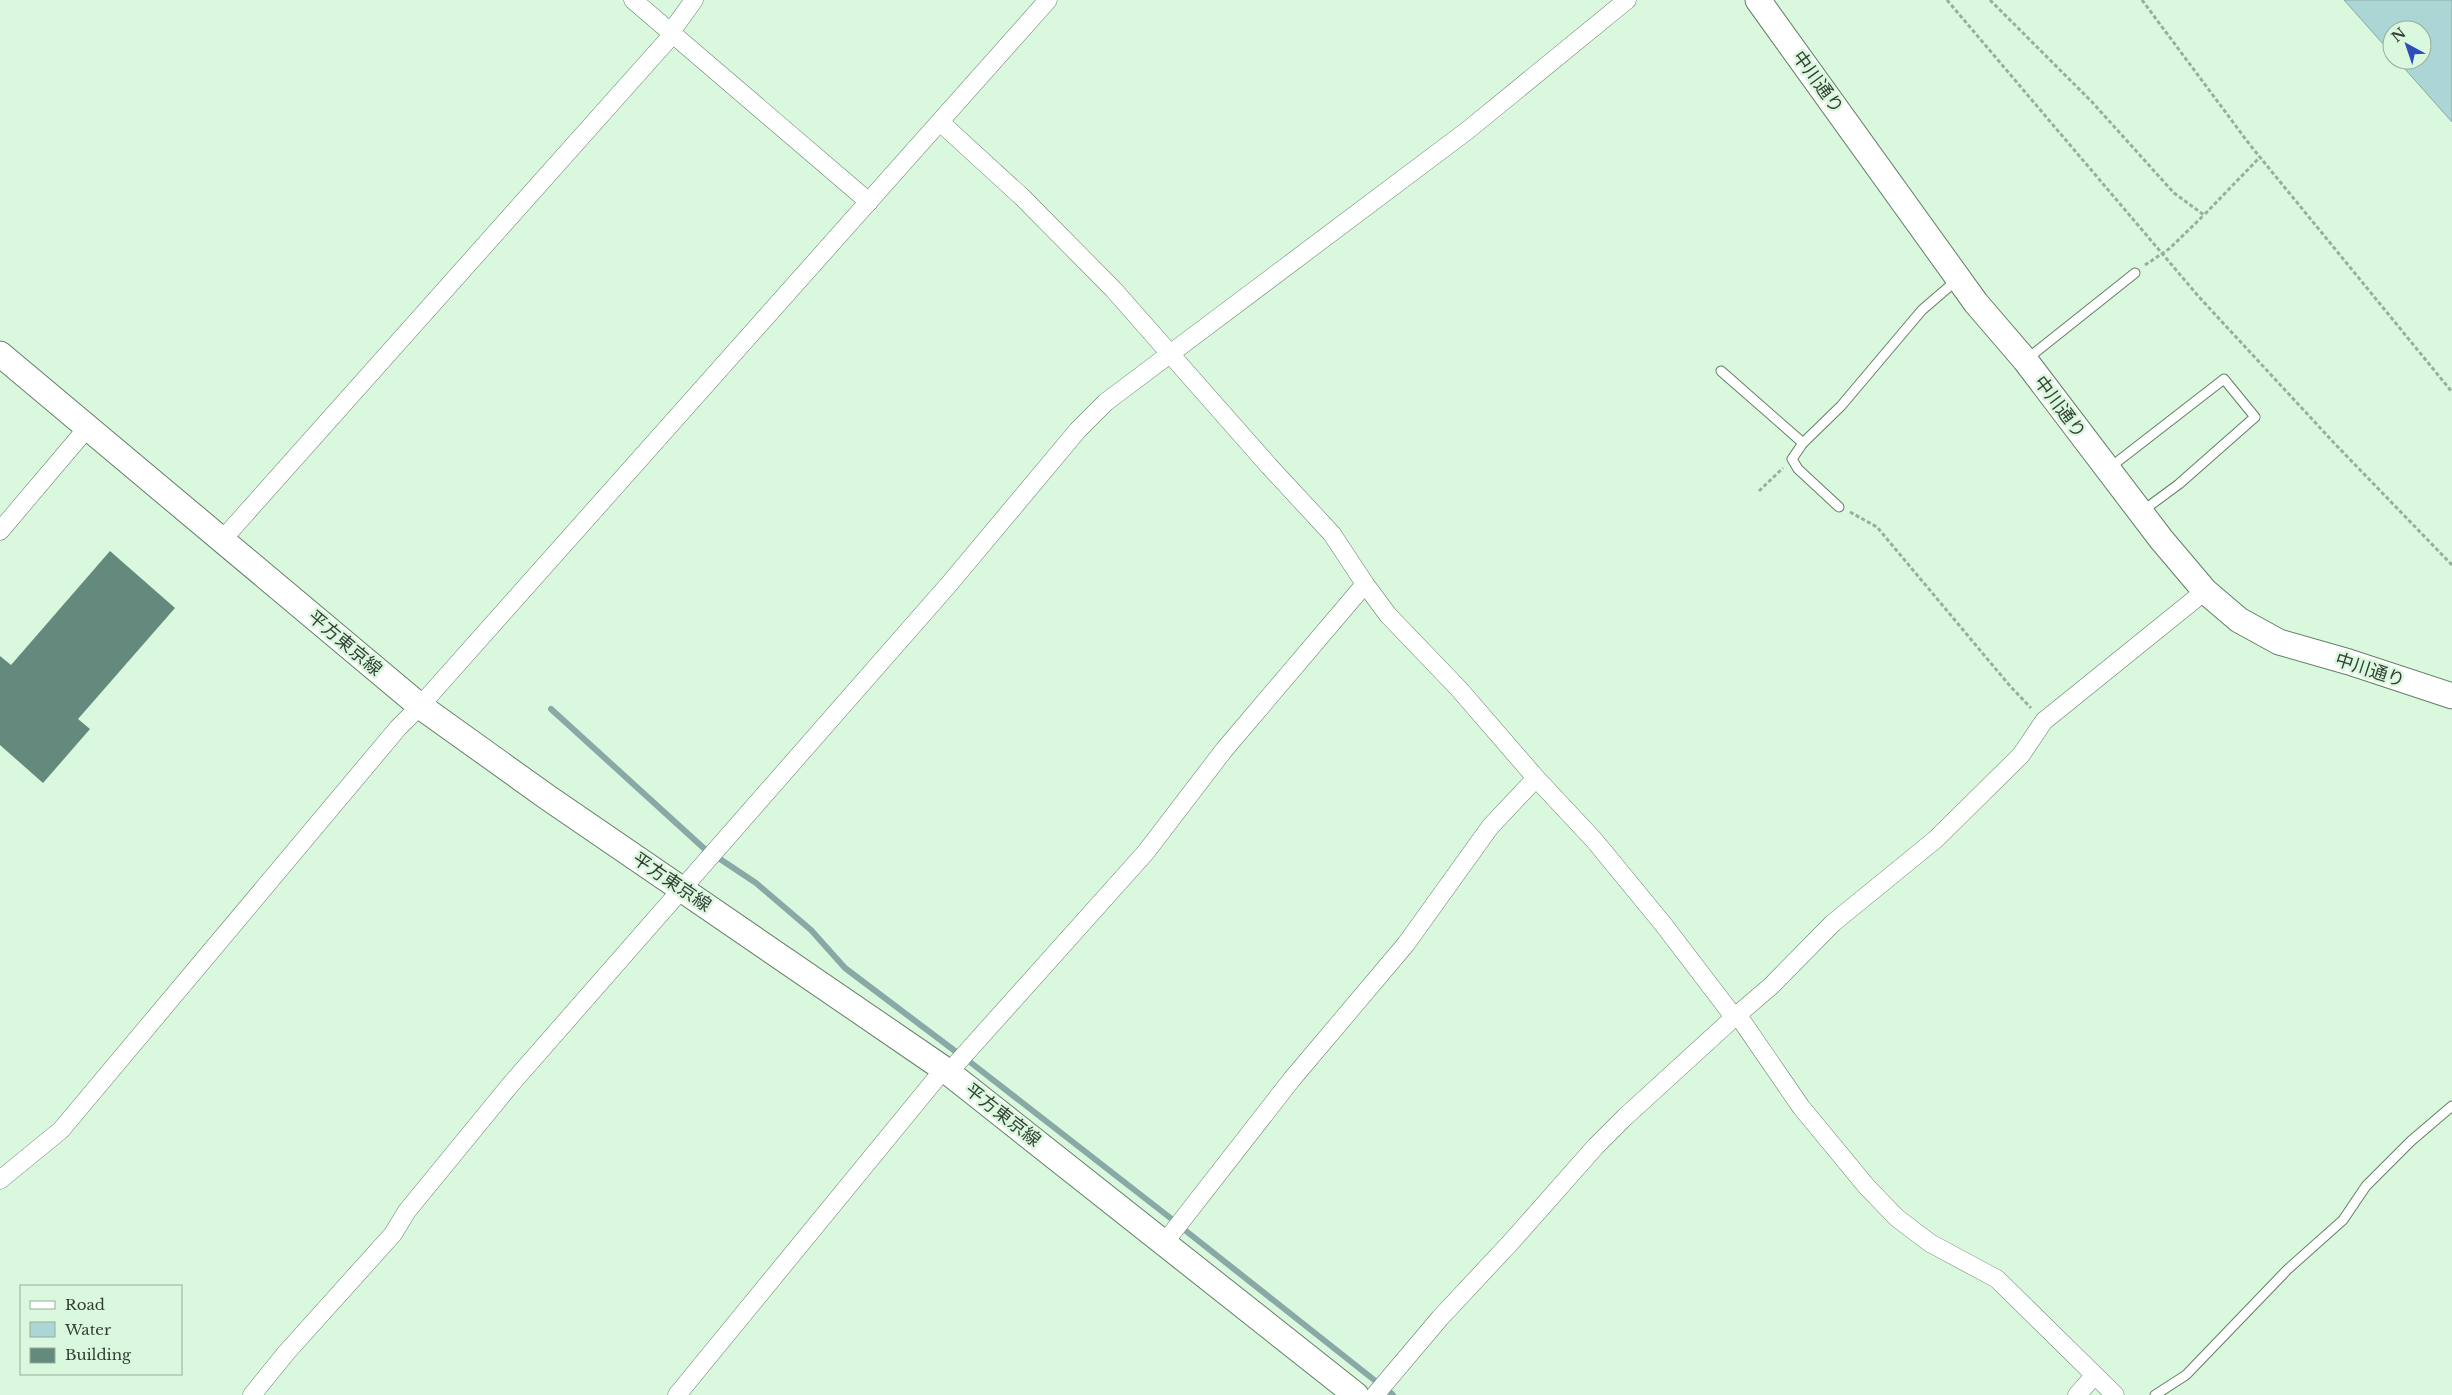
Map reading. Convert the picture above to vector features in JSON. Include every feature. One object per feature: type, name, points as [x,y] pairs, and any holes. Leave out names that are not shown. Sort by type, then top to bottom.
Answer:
[{"type":"main road","name":"中川通り","points":[[1758,0],[1958,279],[2025,360],[2141,512],[2205,591],[2239,620],[2279,642],[2349,662],[2452,696]]},
{"type":"main road","name":"平方東京線","points":[[0,354],[420,706],[548,797],[947,1070],[1356,1395]]},
{"type":"street","points":[[634,0],[869,202]]},
{"type":"street","points":[[222,540],[672,33],[694,0]]},
{"type":"street","points":[[0,1180],[61,1130],[392,736],[1048,0]]},
{"type":"street","points":[[252,1395],[286,1353],[393,1234],[407,1211],[511,1084],[684,889],[786,767],[950,583],[1078,430],[1106,402],[1461,136],[1627,0]]},
{"type":"street","points":[[940,122],[1022,197],[1114,289],[1269,466],[1332,534],[1388,615],[1459,689],[1536,778],[1594,840],[1663,924],[1736,1016],[1802,1107],[1868,1187],[1897,1218],[1930,1243],[1997,1279],[2115,1395]]},
{"type":"street","points":[[0,531],[88,427]]},
{"type":"street","points":[[677,1395],[947,1070],[1146,852],[1224,750],[1365,584]]},
{"type":"street","points":[[1375,1395],[1440,1318],[1596,1146],[1771,986],[1833,923],[1936,839],[2021,755],[2044,721],[2205,591]]},
{"type":"street","points":[[1165,1242],[1292,1079],[1406,944],[1490,827],[1536,778]]},
{"type":"street","points":[[2077,1395],[2094,1376]]},
{"type":"lane","points":[[2025,360],[2135,274]]},
{"type":"lane","points":[[1839,507],[1798,469],[1792,459],[1803,443],[1841,406],[1922,310],[1958,279]]},
{"type":"lane","points":[[1721,371],[1803,443]]},
{"type":"lane","points":[[2108,469],[2224,379],[2255,417],[2179,484],[2141,512]]},
{"type":"lane","points":[[2155,1395],[2186,1375],[2288,1269],[2343,1220],[2366,1186],[2411,1141],[2452,1106]]},
{"type":"path","points":[[1947,0],[2161,254],[2336,445],[2452,565]]},
{"type":"path","points":[[1990,0],[2092,102],[2174,193],[2204,214]]},
{"type":"path","points":[[2142,0],[2260,157],[2452,392]]},
{"type":"path","points":[[2153,258],[2161,254],[2204,214],[2260,157]]},
{"type":"path","points":[[1759,491],[1792,459]]},
{"type":"path","points":[[1839,507],[1877,527],[2010,686],[2044,721]]},
{"type":"water","points":[[2344,0],[2452,0],[2452,122],[2406,70],[2432,70],[2432,20],[2382,20],[2382,43]]},
{"type":"building","points":[[110,551],[175,608],[78,719],[90,729],[43,783],[0,745],[0,656],[11,665]]},
{"type":"waterway","points":[[551,709],[708,852]]},
{"type":"waterway","points":[[720,859],[756,883],[811,930],[845,968],[955,1051]]},
{"type":"waterway","points":[[970,1062],[1173,1220]]},
{"type":"waterway","points":[[1186,1231],[1378,1383]]},
{"type":"waterway","points":[[1390,1392],[1393,1395]]}]
